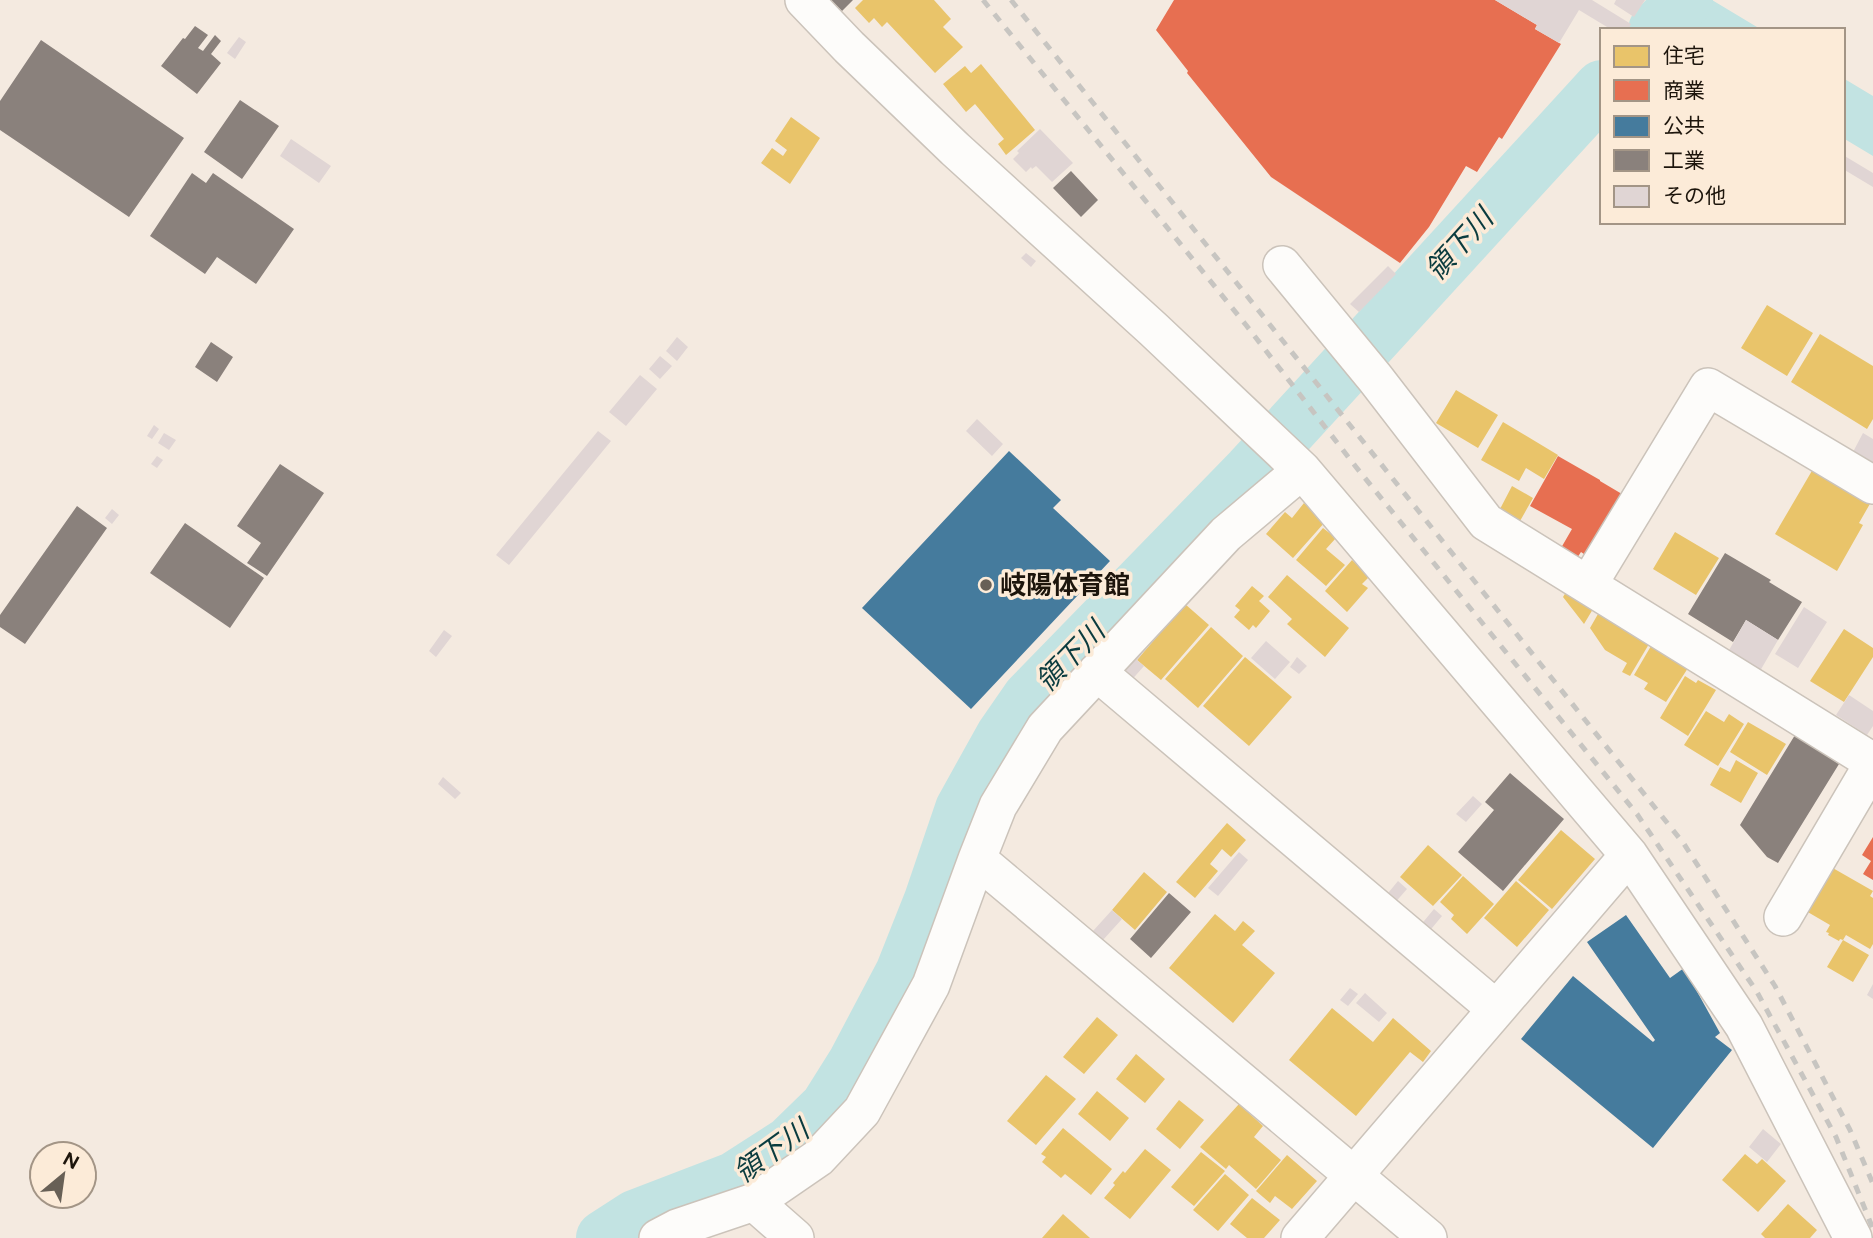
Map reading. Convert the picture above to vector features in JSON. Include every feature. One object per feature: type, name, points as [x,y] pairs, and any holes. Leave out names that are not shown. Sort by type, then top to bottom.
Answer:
[{"type":"street","points":[[804,0],[955,149],[1143,320],[1296,465],[1629,855],[1744,1026],[1853,1238]]},
{"type":"street","points":[[1282,265],[1375,378],[1486,522],[1873,763],[1783,917]]},
{"type":"street","points":[[1588,585],[1708,387],[1873,485]]},
{"type":"street","points":[[658,1238],[677,1228],[754,1202],[818,1158],[862,1111],[930,985],[998,806],[1045,728],[1226,534],[1296,465]]},
{"type":"street","points":[[1097,672],[1496,1009]]},
{"type":"street","points":[[1300,1238],[1629,855]]},
{"type":"street","points":[[977,859],[1428,1238]]},
{"type":"street","points":[[754,1202],[795,1238]]},
{"type":"water","points":[[1659,0],[1712,0],[1759,28],[1662,28],[1647,19]]},
{"type":"water","points":[[1845,79],[1873,96],[1873,156],[1845,139]]},
{"type":"building: 住宅","points":[[863,0],[934,0],[951,19],[943,27],[963,47],[935,73],[887,22],[882,27],[874,18],[869,23],[855,8]]},
{"type":"building: 住宅","points":[[981,64],[1035,130],[1006,155],[998,144],[1004,139],[975,104],[966,112],[943,84],[965,66],[971,73]]},
{"type":"building: 住宅","points":[[791,117],[820,138],[790,184],[761,163],[772,148],[783,156],[787,150],[775,141]]},
{"type":"building: 住宅","points":[[1767,305],[1813,333],[1787,376],[1741,348]]},
{"type":"building: 住宅","points":[[1820,334],[1873,366],[1873,419],[1867,429],[1791,382]]},
{"type":"building: 住宅","points":[[1456,390],[1498,415],[1478,448],[1436,423]]},
{"type":"building: 住宅","points":[[1503,422],[1558,455],[1544,479],[1526,468],[1519,481],[1481,460]]},
{"type":"building: 住宅","points":[[1813,469],[1871,502],[1859,523],[1863,525],[1837,571],[1775,534]]},
{"type":"building: 住宅","points":[[1512,486],[1533,498],[1520,521],[1500,509]]},
{"type":"building: 住宅","points":[[1304,503],[1325,522],[1293,558],[1266,534],[1285,512],[1292,518]]},
{"type":"building: 住宅","points":[[1323,528],[1336,538],[1326,549],[1345,565],[1326,586],[1296,560]]},
{"type":"building: 住宅","points":[[1675,532],[1719,558],[1696,595],[1653,569]]},
{"type":"building: 住宅","points":[[1352,560],[1370,576],[1362,584],[1368,588],[1347,612],[1325,591]]},
{"type":"building: 住宅","points":[[1287,575],[1349,628],[1325,657],[1287,624],[1292,619],[1268,597]]},
{"type":"building: 住宅","points":[[1252,586],[1264,596],[1259,601],[1270,611],[1256,628],[1253,625],[1249,630],[1234,617],[1240,610],[1235,606]]},
{"type":"building: 住宅","points":[[1566,592],[1593,609],[1584,624],[1563,597]]},
{"type":"building: 住宅","points":[[1185,604],[1209,625],[1161,680],[1137,660]]},
{"type":"building: 住宅","points":[[1598,614],[1649,644],[1630,676],[1622,672],[1627,663],[1605,650],[1590,628]]},
{"type":"building: 住宅","points":[[1211,627],[1243,656],[1198,708],[1165,679]]},
{"type":"building: 住宅","points":[[1844,629],[1873,648],[1873,657],[1844,702],[1810,681]]},
{"type":"building: 住宅","points":[[1651,646],[1688,668],[1666,702],[1644,689],[1648,683],[1634,675]]},
{"type":"building: 住宅","points":[[1245,657],[1292,697],[1249,746],[1203,706]]},
{"type":"building: 住宅","points":[[1685,676],[1716,690],[1688,736],[1660,718]]},
{"type":"building: 住宅","points":[[1706,711],[1724,722],[1729,714],[1744,724],[1718,766],[1684,745]]},
{"type":"building: 住宅","points":[[1748,722],[1786,744],[1767,775],[1730,752]]},
{"type":"building: 住宅","points":[[1736,760],[1758,773],[1741,803],[1710,785],[1720,767],[1730,772]]},
{"type":"building: 住宅","points":[[1227,823],[1246,840],[1231,857],[1222,849],[1210,864],[1218,871],[1195,898],[1176,882]]},
{"type":"building: 住宅","points":[[1561,830],[1595,859],[1552,909],[1518,880]]},
{"type":"building: 住宅","points":[[1428,845],[1462,875],[1433,906],[1400,877]]},
{"type":"building: 住宅","points":[[1831,867],[1873,891],[1870,896],[1873,898],[1873,944],[1870,949],[1846,935],[1839,941],[1828,935],[1826,932],[1830,925],[1806,911]]},
{"type":"building: 住宅","points":[[1144,872],[1167,892],[1135,930],[1112,910]]},
{"type":"building: 住宅","points":[[1463,876],[1494,904],[1467,934],[1451,919],[1454,915],[1440,902]]},
{"type":"building: 住宅","points":[[1516,881],[1549,910],[1517,947],[1484,918]]},
{"type":"building: 住宅","points":[[1215,914],[1235,931],[1243,921],[1255,931],[1242,945],[1275,973],[1233,1023],[1169,968]]},
{"type":"building: 住宅","points":[[1843,940],[1869,955],[1853,982],[1827,967]]},
{"type":"building: 住宅","points":[[1332,1008],[1373,1042],[1393,1018],[1431,1051],[1423,1062],[1410,1052],[1356,1116],[1289,1060]]},
{"type":"building: 住宅","points":[[1097,1017],[1118,1035],[1084,1074],[1063,1057]]},
{"type":"building: 住宅","points":[[1136,1054],[1165,1079],[1145,1103],[1116,1079]]},
{"type":"building: 住宅","points":[[1046,1075],[1076,1099],[1036,1145],[1007,1121]]},
{"type":"building: 住宅","points":[[1097,1091],[1129,1118],[1110,1141],[1078,1114]]},
{"type":"building: 住宅","points":[[1179,1100],[1204,1120],[1180,1149],[1156,1129]]},
{"type":"building: 住宅","points":[[1239,1104],[1263,1126],[1254,1137],[1281,1160],[1256,1189],[1229,1165],[1226,1169],[1200,1147]]},
{"type":"building: 住宅","points":[[1063,1128],[1112,1169],[1091,1195],[1065,1174],[1061,1178],[1042,1162],[1046,1157],[1041,1154]]},
{"type":"building: 住宅","points":[[1145,1149],[1171,1170],[1130,1219],[1104,1198],[1123,1171],[1125,1173]]},
{"type":"building: 住宅","points":[[1201,1152],[1225,1171],[1194,1206],[1171,1187]]},
{"type":"building: 住宅","points":[[1745,1154],[1757,1164],[1762,1159],[1786,1181],[1758,1212],[1722,1180]]},
{"type":"building: 住宅","points":[[1287,1155],[1317,1181],[1292,1209],[1275,1196],[1270,1203],[1256,1191]]},
{"type":"building: 住宅","points":[[1225,1174],[1249,1195],[1218,1231],[1193,1210]]},
{"type":"building: 住宅","points":[[1252,1198],[1280,1220],[1264,1238],[1247,1238],[1230,1224]]},
{"type":"building: 住宅","points":[[1788,1204],[1817,1230],[1810,1238],[1765,1238],[1761,1234]]},
{"type":"building: 住宅","points":[[1063,1214],[1090,1238],[1042,1238]]},
{"type":"building: 商業","points":[[1174,0],[1495,0],[1537,25],[1535,29],[1561,44],[1502,139],[1499,137],[1477,172],[1466,166],[1429,227],[1400,263],[1271,177],[1156,30]]},
{"type":"building: 商業","points":[[1558,456],[1627,497],[1590,558],[1581,552],[1577,558],[1561,548],[1572,529],[1530,506]]},
{"type":"building: 商業","points":[[1873,837],[1873,880],[1863,874],[1871,861],[1862,855]]},
{"type":"building: 公共","name":"岐陽体育館","points":[[1009,451],[1061,500],[1053,508],[1110,561],[971,709],[862,608]]},
{"type":"building: 公共","points":[[1626,915],[1670,978],[1684,968],[1720,1033],[1715,1037],[1732,1050],[1653,1148],[1521,1039],[1573,976],[1653,1042],[1655,1040],[1587,942]]},
{"type":"building: 工業","points":[[831,0],[853,0],[842,11]]},
{"type":"building: 工業","points":[[195,26],[208,35],[198,48],[203,51],[215,35],[221,41],[211,54],[221,63],[197,94],[161,66]]},
{"type":"building: 工業","points":[[41,40],[184,138],[129,217],[0,130],[0,101]]},
{"type":"building: 工業","points":[[240,100],[279,126],[242,179],[204,152]]},
{"type":"building: 工業","points":[[1071,171],[1098,200],[1081,217],[1053,188]]},
{"type":"building: 工業","points":[[192,173],[206,183],[213,173],[294,229],[256,284],[217,257],[205,274],[150,236]]},
{"type":"building: 工業","points":[[211,342],[233,357],[217,382],[195,367]]},
{"type":"building: 工業","points":[[280,464],[324,493],[267,576],[247,563],[261,543],[237,526]]},
{"type":"building: 工業","points":[[77,506],[107,528],[25,644],[0,627],[0,615]]},
{"type":"building: 工業","points":[[185,523],[264,578],[230,628],[150,573]]},
{"type":"building: 工業","points":[[1725,553],[1802,602],[1778,640],[1746,620],[1733,642],[1688,614]]},
{"type":"building: 工業","points":[[1795,735],[1839,764],[1778,863],[1767,857],[1740,825]]},
{"type":"building: 工業","points":[[1510,773],[1564,819],[1503,891],[1458,852],[1494,810],[1485,802]]},
{"type":"building: 工業","points":[[1169,893],[1191,912],[1151,958],[1130,939]]},
{"type":"building: その他","points":[[1495,0],[1592,0],[1631,24],[1629,28],[1609,28],[1579,10],[1559,43],[1535,29],[1537,25]]},
{"type":"building: その他","points":[[1616,0],[1645,0],[1634,17],[1614,4]]},
{"type":"building: その他","points":[[239,37],[246,42],[235,59],[227,53]]},
{"type":"building: その他","points":[[1040,129],[1073,163],[1052,182],[1036,166],[1026,172],[1013,159],[1019,153],[1017,151]]},
{"type":"building: その他","points":[[291,139],[331,166],[319,183],[280,156]]},
{"type":"building: その他","points":[[1845,156],[1873,173],[1873,187],[1845,170]]},
{"type":"building: その他","points":[[1026,253],[1036,261],[1031,267],[1021,258]]},
{"type":"building: その他","points":[[1388,266],[1396,274],[1359,312],[1350,304]]},
{"type":"building: その他","points":[[677,337],[688,347],[677,361],[666,351]]},
{"type":"building: その他","points":[[660,356],[672,366],[660,379],[649,369]]},
{"type":"building: その他","points":[[640,375],[657,389],[626,426],[609,412]]},
{"type":"building: その他","points":[[977,419],[1003,444],[992,456],[966,431]]},
{"type":"building: その他","points":[[154,425],[159,429],[152,439],[147,436]]},
{"type":"building: その他","points":[[598,431],[611,441],[509,565],[496,555]]},
{"type":"building: その他","points":[[164,433],[176,440],[169,450],[158,443]]},
{"type":"building: その他","points":[[1863,433],[1873,439],[1873,463],[1853,452]]},
{"type":"building: その他","points":[[157,456],[163,460],[157,468],[151,464]]},
{"type":"building: その他","points":[[112,509],[119,515],[112,524],[105,518]]},
{"type":"building: その他","points":[[1804,607],[1827,622],[1798,668],[1775,654]]},
{"type":"building: その他","points":[[1746,620],[1778,640],[1760,671],[1728,652]]},
{"type":"building: その他","points":[[444,630],[452,636],[436,657],[429,651]]},
{"type":"building: その他","points":[[1266,641],[1290,662],[1275,679],[1251,658]]},
{"type":"building: その他","points":[[1139,652],[1142,654],[1137,660],[1144,666],[1129,683],[1125,680],[1125,669]]},
{"type":"building: その他","points":[[1297,657],[1307,666],[1299,674],[1290,667]]},
{"type":"building: その他","points":[[1849,695],[1873,711],[1873,726],[1867,735],[1836,715]]},
{"type":"building: その他","points":[[443,777],[461,793],[455,799],[438,784]]},
{"type":"building: その他","points":[[1473,796],[1482,804],[1466,822],[1456,814]]},
{"type":"building: その他","points":[[1239,852],[1248,860],[1218,896],[1208,888]]},
{"type":"building: その他","points":[[1398,881],[1407,889],[1393,905],[1384,898]]},
{"type":"building: その他","points":[[1434,909],[1442,916],[1427,934],[1419,927]]},
{"type":"building: その他","points":[[1112,910],[1122,919],[1103,940],[1093,931]]},
{"type":"building: その他","points":[[1873,984],[1873,999],[1867,995]]},
{"type":"building: その他","points":[[1350,988],[1358,994],[1348,1006],[1340,1000]]},
{"type":"building: その他","points":[[1365,993],[1387,1013],[1379,1022],[1356,1003]]},
{"type":"building: その他","points":[[1763,1129],[1781,1144],[1767,1162],[1749,1147]]},
{"type":"waterway","name":"領下川","points":[[1658,28],[1685,0]]},
{"type":"waterway","name":"領下川","points":[[604,1238],[635,1218],[734,1180],[790,1144],[828,1107],[855,1064],[903,973],[932,900],[963,809],[1003,737],[1030,698],[1251,471],[1600,90]]},
{"type":"railway","points":[[983,0],[1637,814],[1757,992],[1836,1137],[1873,1229]]},
{"type":"railway","points":[[1011,0],[1684,844],[1775,986],[1850,1130],[1873,1184]]},
{"type":"place","name":"岐陽体育館","points":[[986,585]]}]
